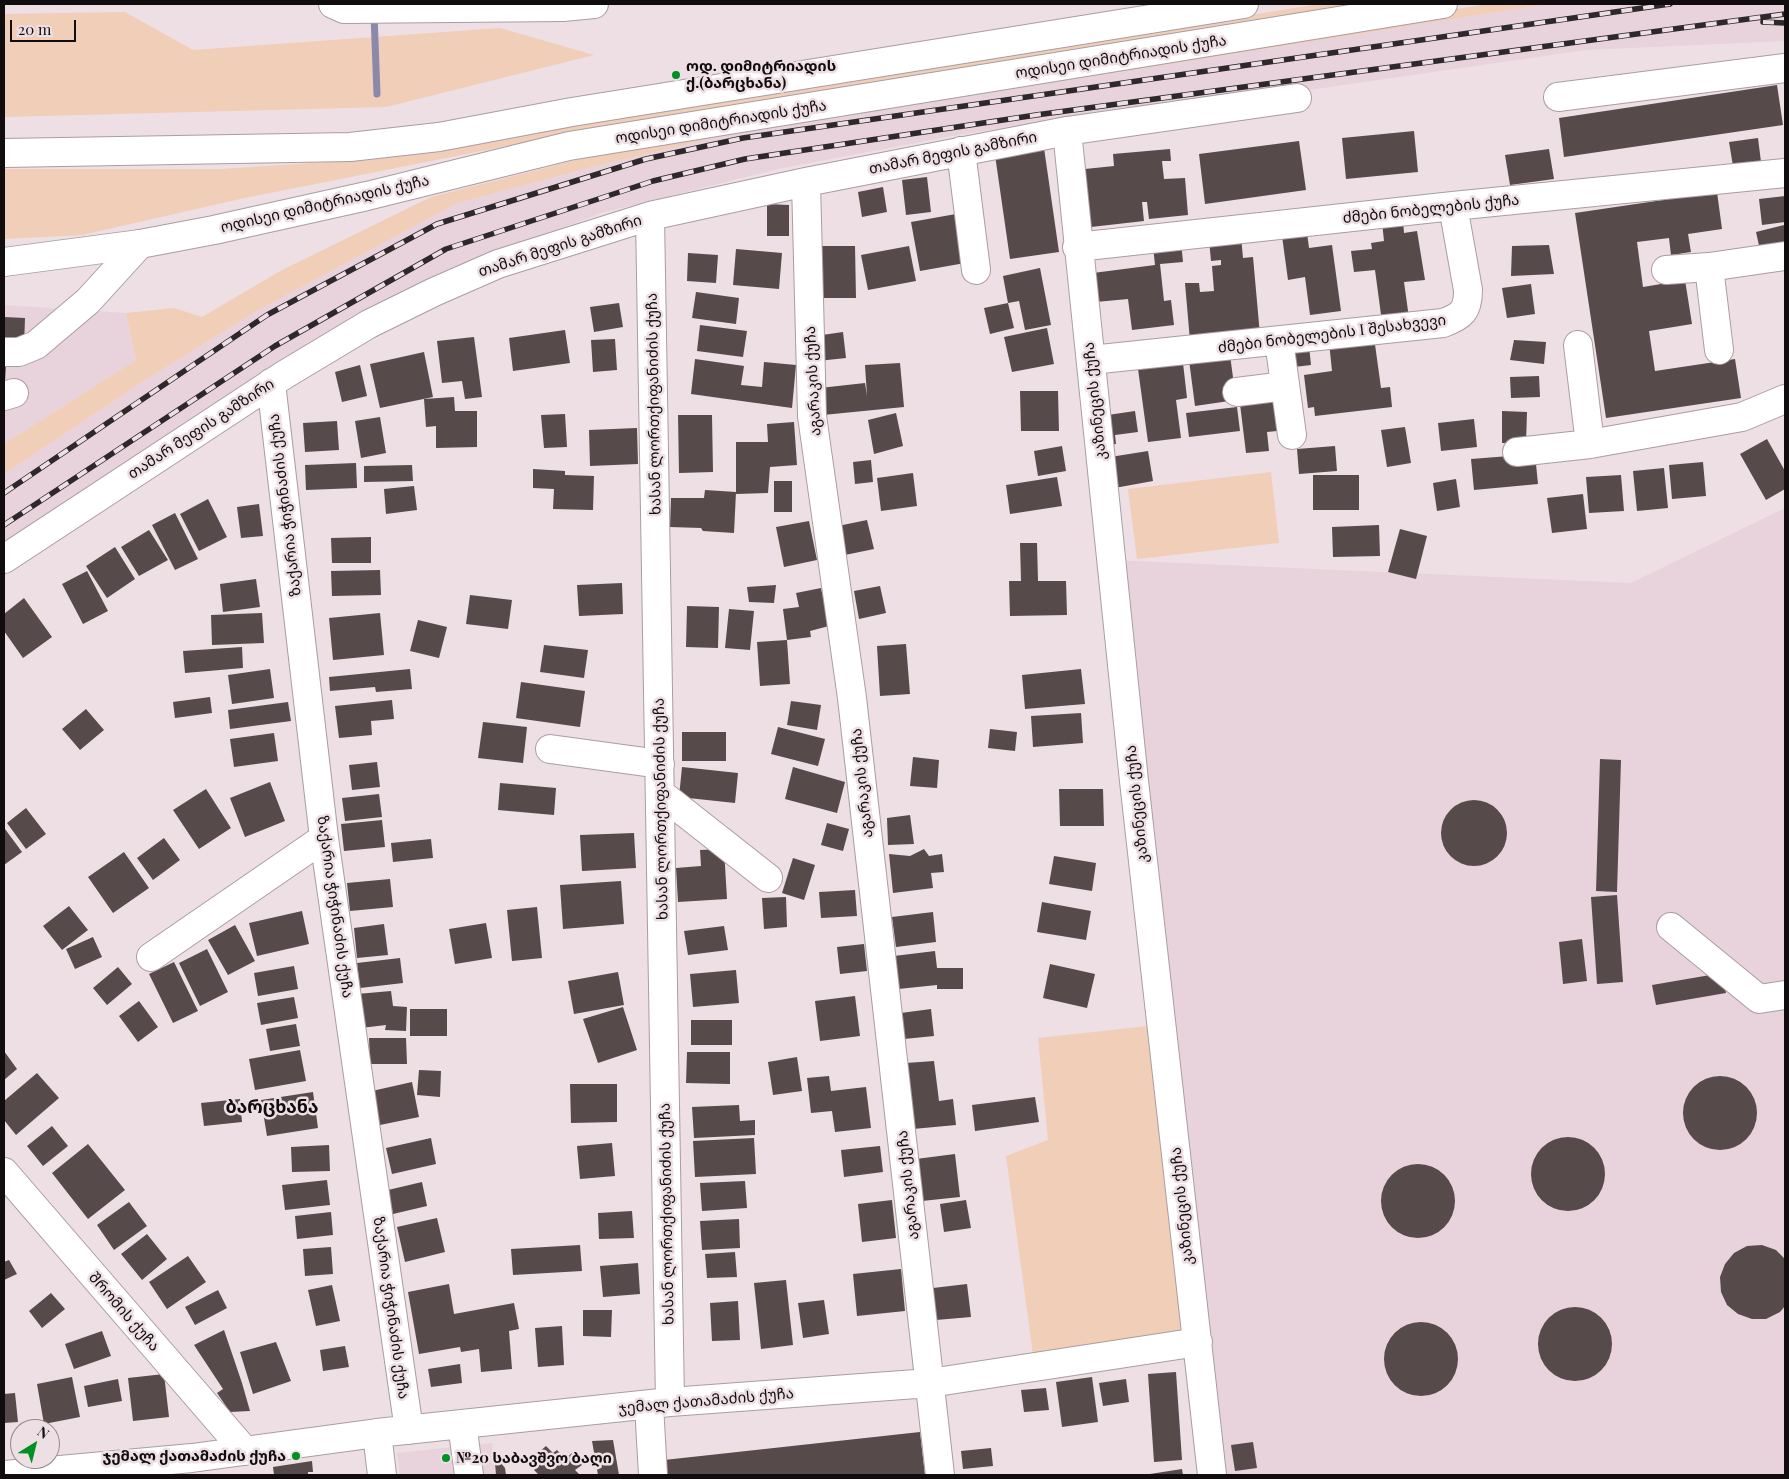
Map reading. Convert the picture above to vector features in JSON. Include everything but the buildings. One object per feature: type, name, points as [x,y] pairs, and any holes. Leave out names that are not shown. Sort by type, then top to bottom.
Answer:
[{"type":"street","points":[[333,4],[344,9],[563,7],[594,4]]},
{"type":"street","points":[[4,153],[350,147],[439,137],[572,112],[1244,4]]},
{"type":"street","name":"ოდისეი დიმიტრიადის ქუჩა","points":[[4,262],[140,244],[367,196],[569,146],[1443,4]]},
{"type":"street","points":[[1558,97],[1784,64]]},
{"type":"street","name":"თამარ მეფის გამზირი","points":[[4,559],[271,383],[369,324],[434,292],[498,264],[650,216],[806,182],[1067,132],[1297,98]]},
{"type":"street","name":"კაზინეცის ქუჩა","points":[[1067,132],[1134,781],[1212,1475]]},
{"type":"street","points":[[961,151],[976,270]]},
{"type":"street","name":"ძმები ნობელების ქუჩა","points":[[1078,247],[1453,206],[1785,174]]},
{"type":"street","name":"აგარაკის ქუჩა","points":[[806,182],[812,416],[852,698],[940,1475]]},
{"type":"street","name":"ძმები ნობელების I შესახვევი","points":[[1091,360],[1279,342],[1443,322],[1458,317],[1468,304],[1468,290],[1453,206]]},
{"type":"street","name":"ხასან ლორთქიფანიძის ქუჩა","points":[[650,216],[660,764],[660,1404],[652,1475]]},
{"type":"street","points":[[4,352],[19,352],[36,345],[88,301],[140,244]]},
{"type":"street","points":[[1666,270],[1710,267],[1785,256]]},
{"type":"street","points":[[1710,267],[1719,350]]},
{"type":"street","points":[[1279,342],[1292,435]]},
{"type":"street","points":[[1578,345],[1590,444]]},
{"type":"street","name":"ზაქარია ჭიჭინაძის ქუჩა","points":[[271,383],[324,838],[409,1430]]},
{"type":"street","points":[[1237,392],[1285,386]]},
{"type":"street","points":[[1517,452],[1590,444],[1742,416],[1785,399]]},
{"type":"street","points":[[550,749],[660,764]]},
{"type":"street","points":[[660,793],[768,878]]},
{"type":"street","points":[[151,957],[324,838]]},
{"type":"street","points":[[1671,927],[1759,999],[1785,995]]},
{"type":"street","name":"შრომის ქუჩა","points":[[4,1172],[245,1451]]},
{"type":"street","name":"ჯემალ ქათამაძის ქუჩა","points":[[5,1475],[192,1458],[377,1433],[660,1404],[930,1384],[1198,1342]]},
{"type":"street","points":[[462,1424],[469,1475]]},
{"type":"street","points":[[377,1433],[382,1475]]},
{"type":"shaded area","points":[[1319,4],[1365,4],[557,136],[240,199],[82,235],[4,239],[4,169],[221,169],[359,160]]},
{"type":"shaded area","points":[[1487,4],[1548,4],[1013,89],[764,126],[596,166],[457,203],[255,312],[150,377],[4,474],[4,444],[136,360],[126,313],[174,308],[202,317],[282,270],[431,197],[608,152]]},
{"type":"shaded area","points":[[1548,4],[1785,4],[1785,41],[1586,50],[1295,92],[1128,108],[952,136],[778,169],[601,213],[419,283],[260,378],[4,545],[4,474],[150,377],[255,312],[456,203],[596,166],[764,126],[1013,89]]},
{"type":"shaded area","points":[[125,12],[193,50],[500,28],[594,55],[386,107],[4,117],[4,14]]},
{"type":"shaded area","points":[[4,305],[126,313],[136,360],[4,444]]},
{"type":"shaded area","points":[[1271,472],[1279,543],[1137,559],[1128,489]]},
{"type":"shaded area","points":[[1785,508],[1785,1475],[1212,1475],[1112,560],[1631,583]]},
{"type":"shaded area","points":[[1157,1025],[1186,1335],[1033,1355],[1006,1156],[1048,1140],[1038,1038]]},
{"type":"shaded area","name":"№20 საბავშვო ბაღი","points":[[492,1443],[496,1475],[400,1475],[397,1453]]},
{"type":"waterway","points":[[374,14],[377,94]]},
{"type":"railway","points":[[4,493],[267,315],[437,224],[646,159],[743,138],[1670,4]]},
{"type":"railway","points":[[4,525],[275,346],[446,249],[653,181],[745,159],[1036,115],[1785,14]]},
{"type":"railway","points":[[1763,22],[1785,23]]},
{"type":"place","name":"ოდ. დიმიტრიადის ქ.(ბარცხანა)","points":[[676,75]]},
{"type":"place","name":"ჯემალ ქათამაძის ქუჩა","points":[[296,1456]]},
{"type":"place","name":"№20 საბავშვო ბაღი","points":[[446,1458]]},
{"type":"district","name":"ბარცხანა","points":[[272,1107]]}]
